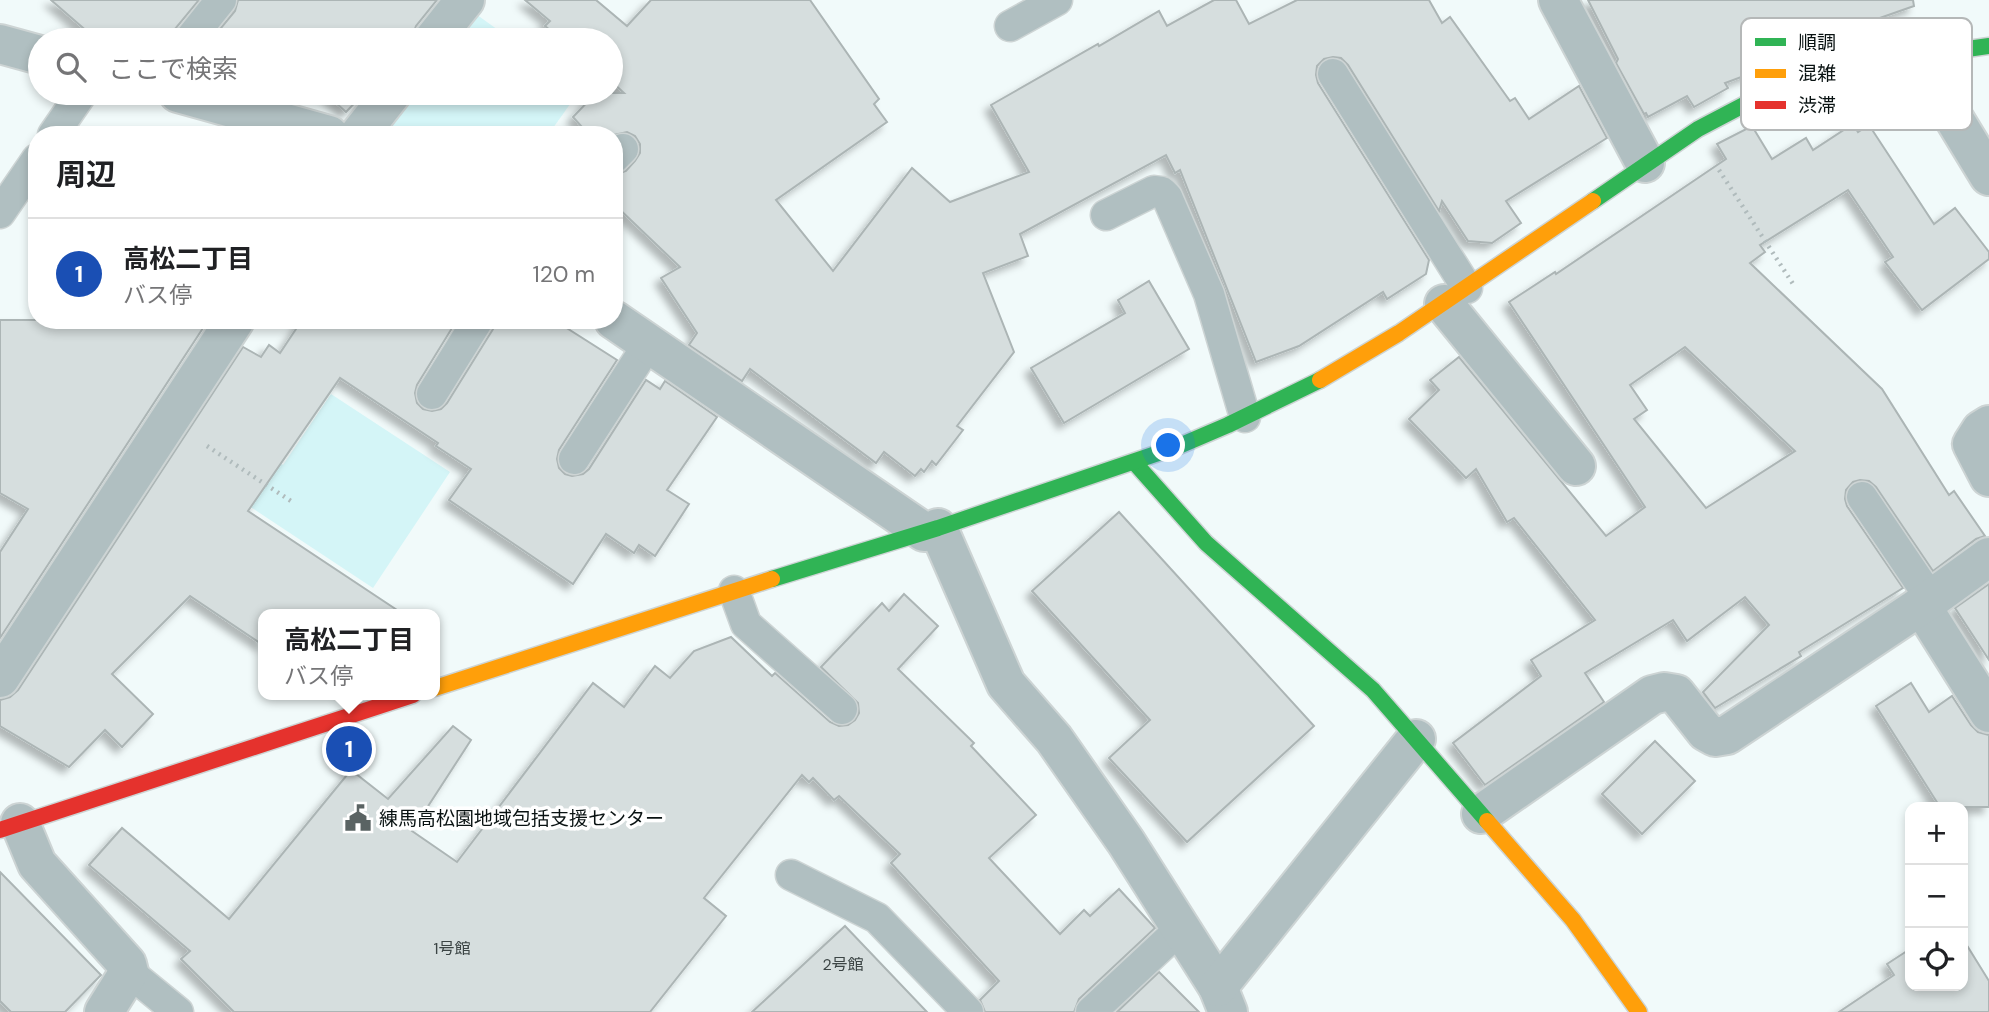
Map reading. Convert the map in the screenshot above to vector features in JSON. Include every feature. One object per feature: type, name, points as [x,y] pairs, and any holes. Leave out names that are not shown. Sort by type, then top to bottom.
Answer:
[{"type":"street","points":[[443,28],[465,0]]},
{"type":"street","points":[[1558,0],[1645,163]]},
{"type":"street","points":[[0,44],[28,52]]},
{"type":"street","points":[[221,105],[297,126]]},
{"type":"street","points":[[366,126],[383,105]]},
{"type":"street","points":[[440,686],[931,530],[1180,446],[1327,376],[1456,296],[1694,131],[1741,106]]},
{"type":"street","points":[[1961,130],[1989,176]]},
{"type":"street","points":[[1456,296],[1576,466]]},
{"type":"street","points":[[623,326],[931,530],[1006,684],[1054,739],[1126,842],[1223,1000],[1416,739]]},
{"type":"street","points":[[0,678],[229,329]]},
{"type":"street","points":[[1989,425],[1981,430],[1972,444],[1989,477]]},
{"type":"street","points":[[1134,462],[1206,543],[1374,690],[1573,920],[1639,1012]]},
{"type":"street","points":[[1481,814],[1652,695],[1664,692],[1676,694],[1706,732],[1715,737],[1727,735],[1989,557]]},
{"type":"street","points":[[1926,602],[1989,713]]},
{"type":"street","points":[[104,1012],[130,972],[127,964],[37,864],[10,826],[398,700]]},
{"type":"lane","points":[[199,28],[221,0]]},
{"type":"lane","points":[[1010,26],[1057,0]]},
{"type":"lane","points":[[1333,75],[1456,296]]},
{"type":"lane","points":[[59,126],[74,105]]},
{"type":"lane","points":[[0,214],[28,172]]},
{"type":"lane","points":[[1105,215],[1154,191],[1162,192],[1167,197],[1209,294],[1245,417]]},
{"type":"lane","points":[[432,394],[472,329]]},
{"type":"lane","points":[[574,459],[649,343]]},
{"type":"lane","points":[[1862,497],[1926,602]]},
{"type":"lane","points":[[734,591],[746,624],[842,709]]},
{"type":"lane","points":[[791,875],[877,918],[968,1012]]},
{"type":"lane","points":[[1091,1012],[1180,929]]},
{"type":"lane","points":[[130,972],[178,1012]]},
{"type":"path","points":[[1694,131],[1795,286]]},
{"type":"path","points":[[168,420],[293,503]]},
{"type":"shaded area","points":[[473,12],[495,28],[462,28]]},
{"type":"shaded area","points":[[406,105],[569,105],[554,126],[391,125]]},
{"type":"shaded area","points":[[331,394],[450,472],[373,588],[166,451],[195,407],[283,465]]},
{"type":"building","points":[[51,0],[199,0],[176,28],[83,28]]},
{"type":"building","points":[[238,0],[437,0],[415,28],[221,28],[235,11]]},
{"type":"building","points":[[525,0],[596,0],[627,26],[651,0],[810,0],[879,99],[874,104],[887,122],[776,200],[833,271],[912,168],[950,202],[1029,172],[991,105],[1159,11],[1167,26],[1214,0],[1236,0],[1249,24],[1297,0],[1429,0],[1442,23],[1450,17],[1510,101],[1515,98],[1529,119],[1579,86],[1607,138],[1506,201],[1521,223],[1492,243],[1468,241],[1442,201],[1439,211],[1348,65],[1341,58],[1324,59],[1317,66],[1318,83],[1429,260],[1426,274],[1387,299],[1383,292],[1299,346],[1256,362],[1180,170],[1175,173],[1166,155],[1020,234],[1028,256],[983,273],[1014,352],[957,426],[963,430],[936,465],[932,461],[924,472],[921,469],[915,476],[884,452],[876,463],[750,369],[742,381],[689,345],[697,333],[661,278],[680,267],[623,213],[623,172],[640,153],[640,144],[635,136],[623,133],[623,126],[581,126],[573,117],[584,105],[623,105],[623,28],[547,28],[545,26],[550,21]]},
{"type":"building","points":[[1588,0],[1913,0],[1914,6],[1880,18],[1741,18],[1741,77],[1725,83],[1728,88],[1694,107],[1687,96],[1648,117],[1616,63],[1618,59]]},
{"type":"building","points":[[338,105],[353,105],[346,112]]},
{"type":"building","points":[[1744,130],[1754,130],[1772,159],[1806,138],[1813,150],[1844,130],[1872,130],[1934,224],[1955,208],[1989,252],[1989,259],[1922,310],[1885,262],[1893,257],[1848,190],[1760,245],[1765,252],[1750,263],[1882,389],[1949,495],[1954,491],[1985,536],[1976,539],[1933,571],[1876,487],[1869,481],[1853,482],[1846,490],[1847,506],[1903,588],[1799,652],[1801,656],[1715,708],[1703,692],[1769,625],[1745,597],[1687,641],[1673,620],[1585,673],[1604,702],[1485,785],[1453,743],[1541,676],[1531,660],[1595,620],[1514,518],[1507,522],[1476,469],[1466,478],[1409,419],[1439,390],[1430,380],[1459,357],[1606,536],[1645,507],[1509,302],[1555,272],[1556,274],[1726,159],[1717,144]],"holes":[[[1685,347],[1795,451],[1706,508],[1634,419],[1647,410],[1630,385]]]},
{"type":"building","points":[[1149,281],[1189,349],[1064,423],[1031,368],[1125,313],[1118,300]]},
{"type":"building","points":[[0,320],[28,320],[28,329],[202,329],[0,638],[0,552],[28,509],[0,493]]},
{"type":"building","points":[[296,329],[451,329],[417,385],[415,393],[417,403],[423,409],[432,411],[441,409],[447,403],[493,329],[568,329],[617,360],[559,450],[559,468],[572,476],[583,474],[589,469],[646,380],[660,389],[665,381],[717,417],[667,490],[689,504],[655,556],[639,545],[634,553],[606,534],[573,584],[449,500],[471,469],[436,446],[438,443],[340,378],[248,511],[395,609],[258,609],[258,642],[190,596],[112,674],[153,714],[122,747],[105,730],[69,767],[0,726],[0,700],[10,697],[18,690],[243,347],[261,357],[269,345],[280,353]]},
{"type":"building","points":[[1119,512],[1314,726],[1187,842],[1109,758],[1150,720],[1032,591]]},
{"type":"building","points":[[1989,584],[1989,660],[1955,608]]},
{"type":"building","points":[[904,594],[938,626],[898,669],[974,743],[971,746],[1036,815],[989,858],[1060,934],[1084,910],[1090,916],[1119,889],[1155,928],[1079,999],[1074,1012],[985,1012],[980,1000],[999,981],[891,863],[900,854],[839,796],[834,800],[813,778],[809,782],[802,775],[704,898],[726,916],[650,1012],[234,1012],[181,959],[190,951],[89,865],[122,828],[229,919],[351,770],[388,799],[453,726],[471,740],[412,831],[457,862],[593,683],[624,707],[655,666],[670,678],[694,651],[731,637],[772,676],[775,673],[830,722],[839,726],[848,725],[859,713],[858,703],[821,667],[882,603],[889,611]]},
{"type":"building","points":[[1911,683],[1929,712],[1952,696],[1971,725],[1978,732],[1989,735],[1989,807],[1968,807],[1968,802],[1937,802],[1876,706]]},
{"type":"building","points":[[1655,741],[1695,781],[1642,834],[1602,794]]},
{"type":"building","points":[[0,872],[101,975],[65,1012],[11,1012],[0,1001]]},
{"type":"building","points":[[845,926],[927,1012],[752,1012]]},
{"type":"building","points":[[1968,947],[1989,981],[1989,1012],[1839,1012],[1894,975],[1887,964],[1905,952],[1905,991],[1968,991]]},
{"type":"building","points":[[1159,972],[1199,1012],[1117,1012]]},
{"type":"traffic: fast","points":[[1972,48],[1989,46]]},
{"type":"traffic: fast","points":[[1593,201],[1698,129],[1741,106]]},
{"type":"traffic: fast","points":[[772,579],[938,528],[1179,446],[1320,380]]},
{"type":"traffic: fast","points":[[1134,462],[1206,543],[1373,690],[1487,821]]},
{"type":"traffic: slow","points":[[1320,380],[1399,333],[1593,201]]},
{"type":"traffic: slow","points":[[440,686],[772,579]]},
{"type":"traffic: slow","points":[[1487,821],[1573,920],[1639,1012]]},
{"type":"traffic: jam","points":[[0,830],[398,700]]},
{"type":"place","name":"高松二丁目","points":[[349,749]]},
{"type":"place","name":"練馬高松園地域包括支援センター","points":[[358,818]]}]
